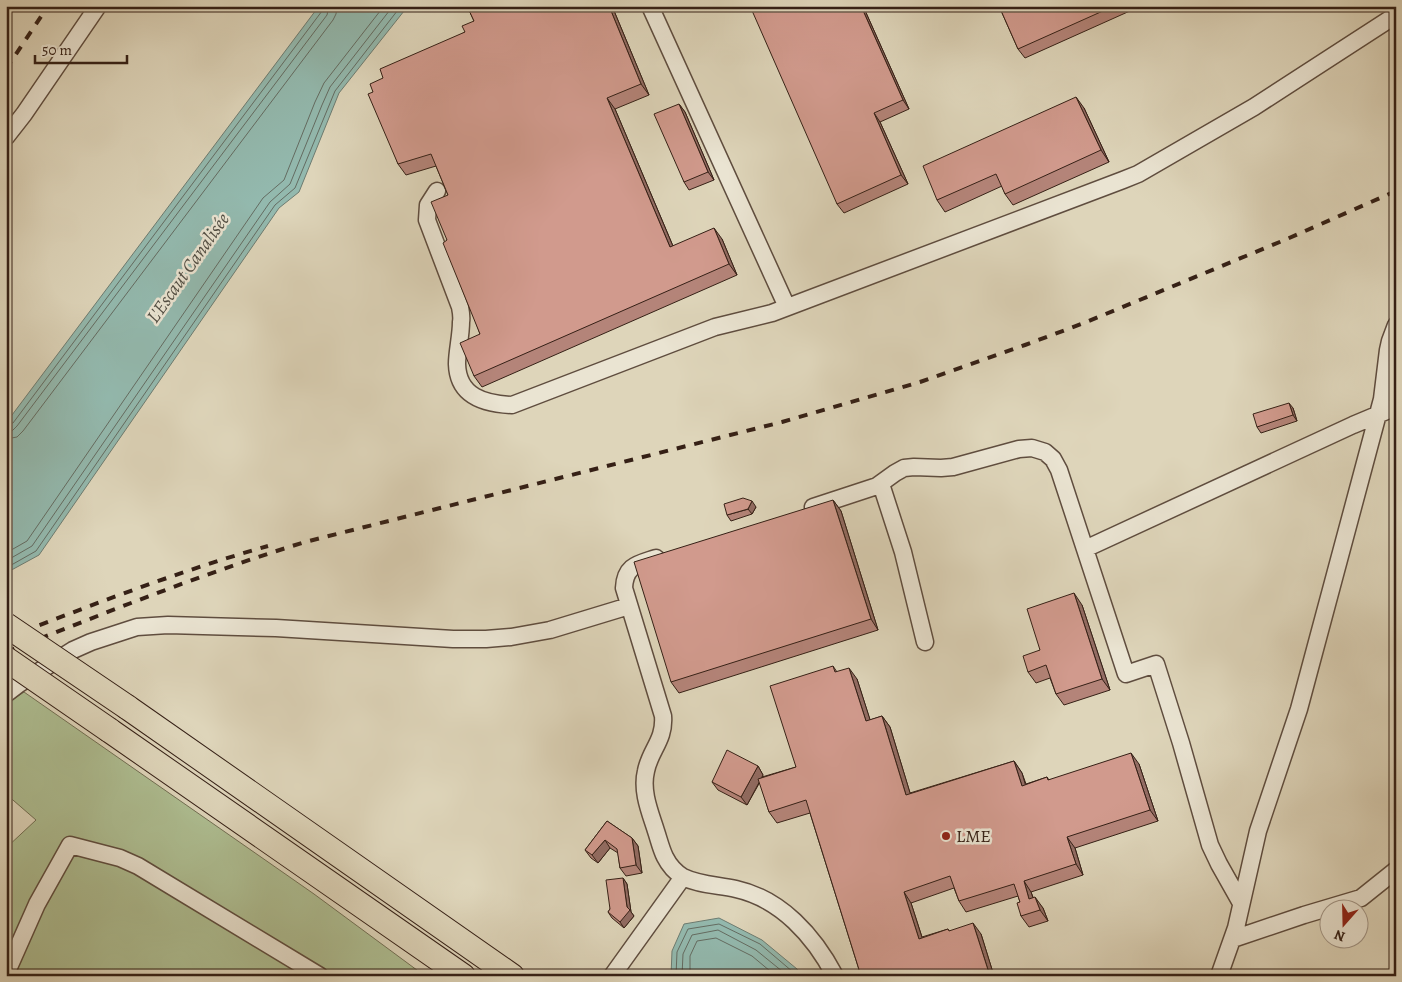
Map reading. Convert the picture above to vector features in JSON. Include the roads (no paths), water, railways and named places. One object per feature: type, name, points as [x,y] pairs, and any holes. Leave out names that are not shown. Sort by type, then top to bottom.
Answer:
[{"type":"highway","points":[[6,624],[512,976]]},
{"type":"highway","points":[[6,659],[463,976]]},
{"type":"street","points":[[6,137],[24,114],[98,6]]},
{"type":"street","points":[[650,6],[787,307]]},
{"type":"street","points":[[437,191],[428,205],[427,220],[460,307],[462,321],[457,365],[463,386],[474,397],[494,404],[512,405],[708,329],[787,307],[1138,174],[1254,107],[1396,15]]},
{"type":"street","points":[[1219,976],[1233,939],[1256,836],[1295,722],[1382,399],[1390,341],[1396,325]]},
{"type":"street","points":[[1085,550],[1396,407]]},
{"type":"street","points":[[802,510],[881,484],[900,470],[909,467],[947,468],[1019,449],[1038,450],[1050,455],[1056,464],[1126,674],[1156,664],[1210,845],[1241,903]]},
{"type":"street","points":[[881,484],[903,552],[925,642]]},
{"type":"street","points":[[671,553],[638,564],[627,572],[624,588],[661,709],[662,735],[647,765],[644,783],[646,796],[665,857],[672,868],[683,877],[694,882],[742,890],[758,896],[777,907],[803,929],[823,954],[835,976]]},
{"type":"street","points":[[6,694],[73,650],[137,627],[168,625],[285,628],[478,639],[512,637],[550,630],[629,606]]},
{"type":"street","points":[[6,974],[37,904],[70,845],[120,858],[138,866],[320,976]]},
{"type":"street","points":[[1233,939],[1361,898],[1396,870]]},
{"type":"street","points":[[612,976],[683,877]]},
{"type":"water","name":"L'Escaut Canalisée","points":[[319,6],[408,6],[339,93],[299,192],[279,208],[39,555],[6,573],[6,423]]},
{"type":"water","points":[[719,918],[762,940],[797,969],[801,976],[671,976],[672,951],[684,924]]},
{"type":"railway","points":[[6,69],[48,6]]},
{"type":"railway","points":[[6,652],[192,580],[305,542],[782,422],[920,382],[1084,323],[1287,239],[1396,191]]},
{"type":"railway","points":[[6,638],[169,577],[268,546]]},
{"type":"place","name":"LME","points":[[946,836]]}]
